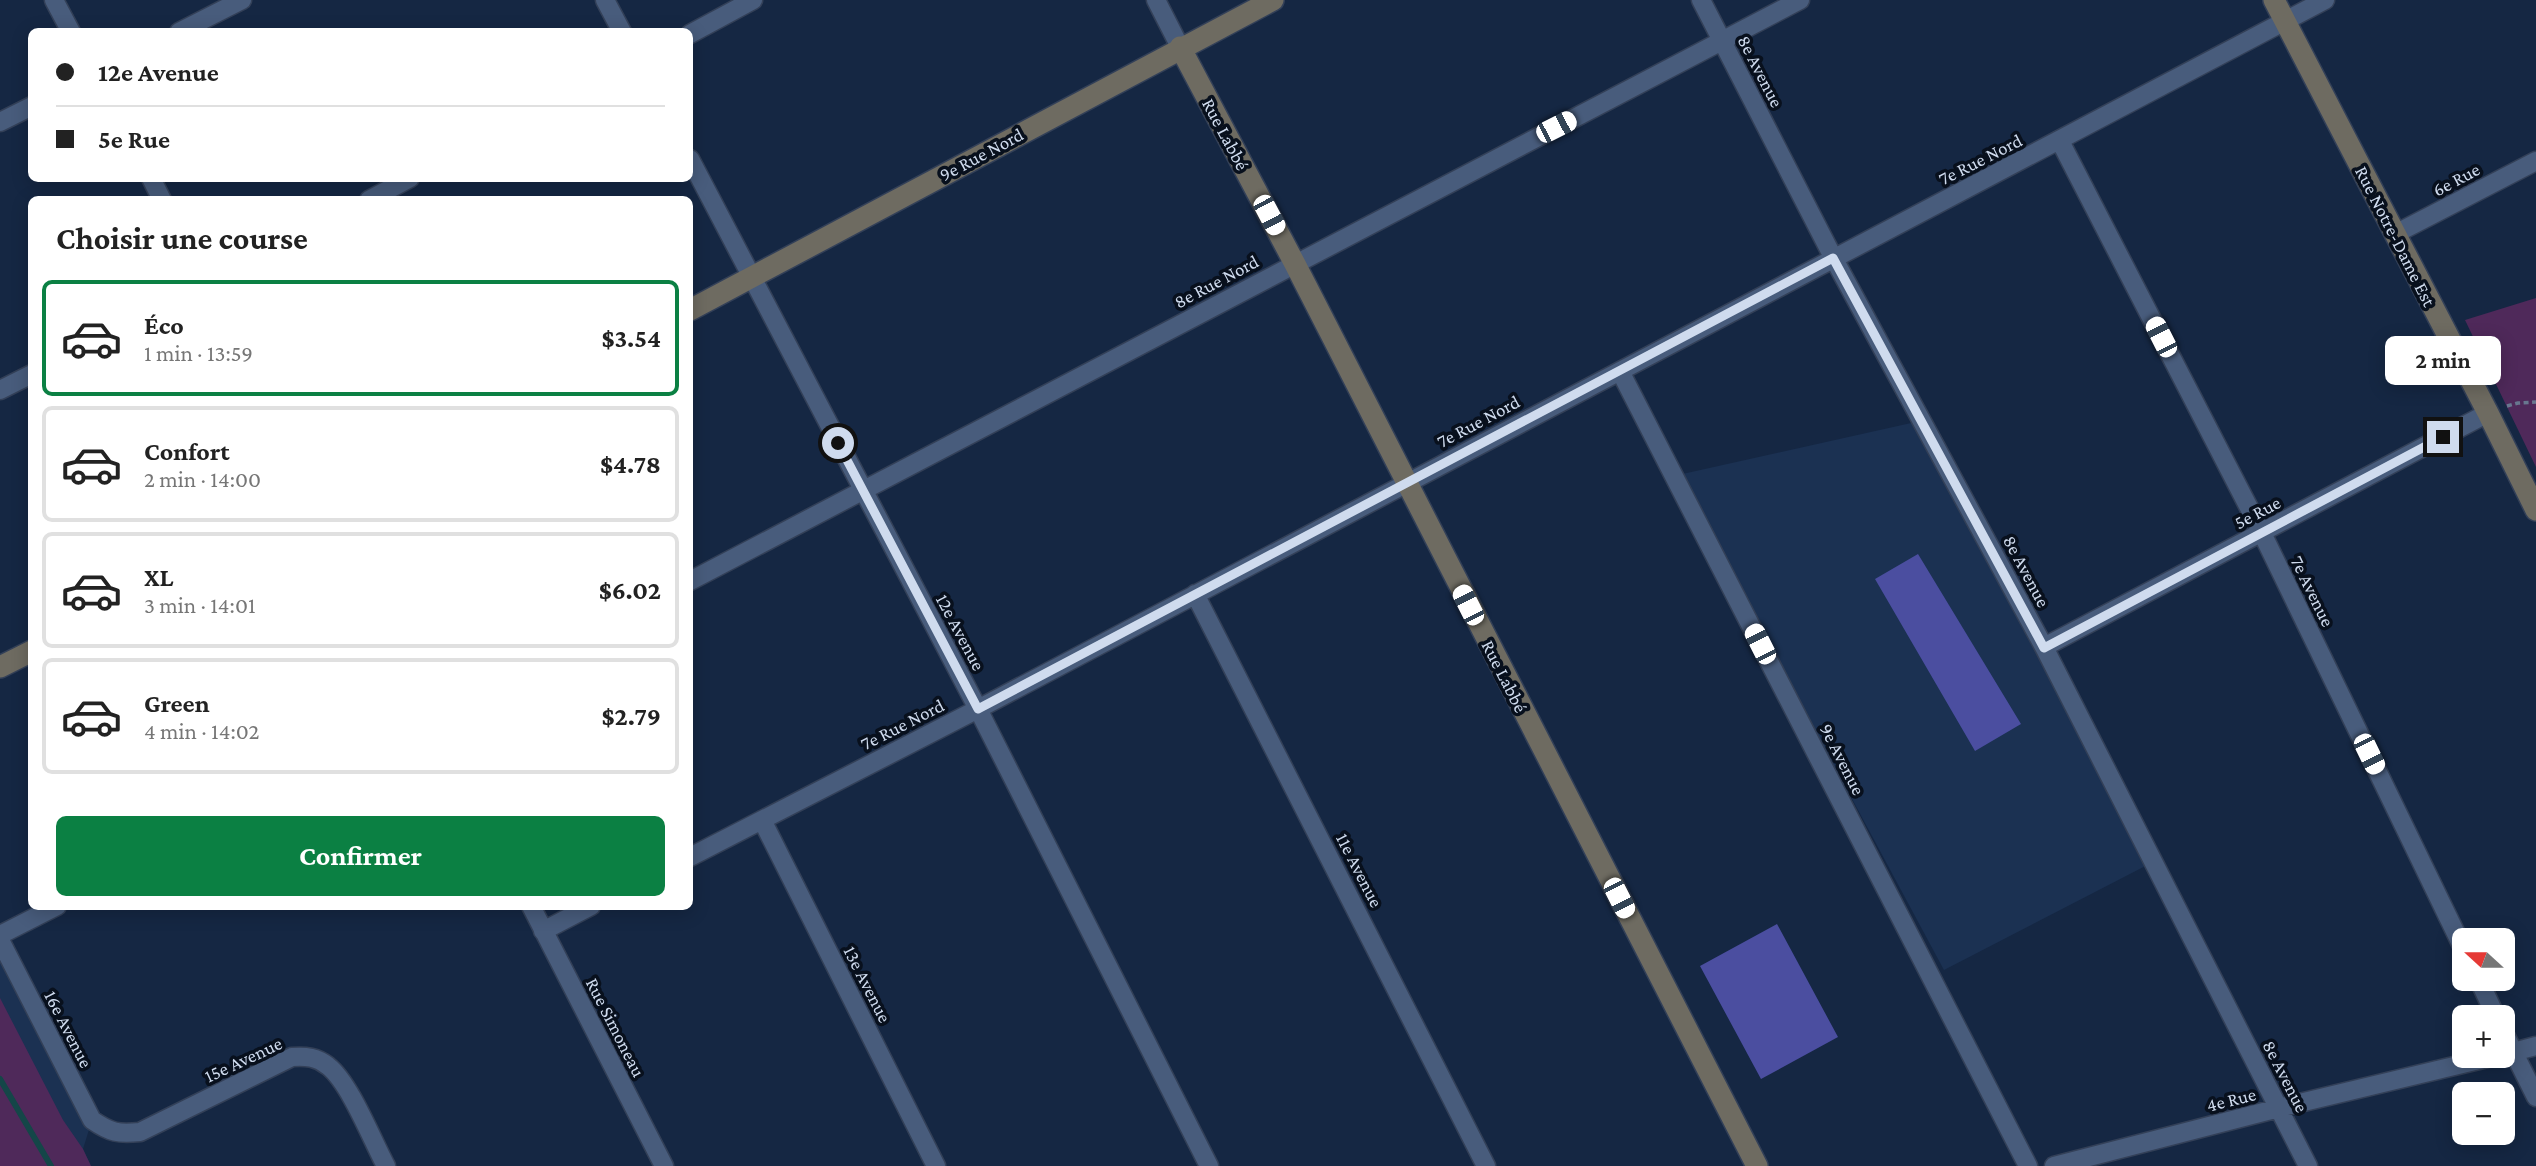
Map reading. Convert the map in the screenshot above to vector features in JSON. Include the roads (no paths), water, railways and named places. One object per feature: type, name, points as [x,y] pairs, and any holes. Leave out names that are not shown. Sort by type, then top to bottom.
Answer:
[{"type":"street","points":[[54,0],[69,28]]},
{"type":"street","points":[[187,28],[242,0]]},
{"type":"street","points":[[604,0],[620,28]]},
{"type":"street","points":[[693,32],[753,0]]},
{"type":"street","name":"Rue Labbé","points":[[1156,0],[1295,264],[1757,1166]]},
{"type":"street","name":"9e Rue Nord","points":[[693,308],[1180,47],[1273,0]]},
{"type":"street","name":"8e Avenue","points":[[1701,0],[1833,258],[2044,648],[2308,1166]]},
{"type":"street","name":"8e Rue Nord","points":[[693,579],[1800,0]]},
{"type":"street","name":"Rue Notre-Dame Est","points":[[2274,0],[2536,510]]},
{"type":"street","name":"7e Rue Nord","points":[[693,855],[978,709],[2325,0]]},
{"type":"street","points":[[0,122],[28,108]]},
{"type":"street","name":"7e Avenue","points":[[2060,141],[2262,533],[2453,928]]},
{"type":"street","name":"6e Rue","points":[[2395,234],[2536,161]]},
{"type":"street","name":"12e Avenue","points":[[693,165],[978,709],[1209,1166]]},
{"type":"street","points":[[376,196],[403,182]]},
{"type":"street","name":"9e Avenue","points":[[1620,371],[2028,1166]]},
{"type":"street","points":[[0,390],[28,375]]},
{"type":"street","name":"5e Rue","points":[[2044,648],[2488,413]]},
{"type":"street","name":"11e Avenue","points":[[1195,594],[1486,1166]]},
{"type":"street","points":[[0,667],[28,653]]},
{"type":"street","name":"13e Avenue","points":[[762,820],[936,1166]]},
{"type":"street","points":[[0,938],[50,910]]},
{"type":"street","name":"Rue Simoneau","points":[[533,910],[664,1166]]},
{"type":"street","points":[[543,931],[583,910]]},
{"type":"street","name":"16e Avenue","points":[[0,938],[92,1120],[108,1131]]},
{"type":"street","name":"4e Rue","points":[[2515,1052],[2536,1046]]},
{"type":"street","name":"15e Avenue","points":[[108,1131],[140,1132],[292,1057],[310,1056],[328,1065],[341,1080],[386,1166]]},
{"type":"street","name":"4e Rue","points":[[2054,1166],[2452,1067]]},
{"type":"street","points":[[2515,1067],[2536,1097]]},
{"type":"waterway","points":[[0,1079],[51,1166]]}]
